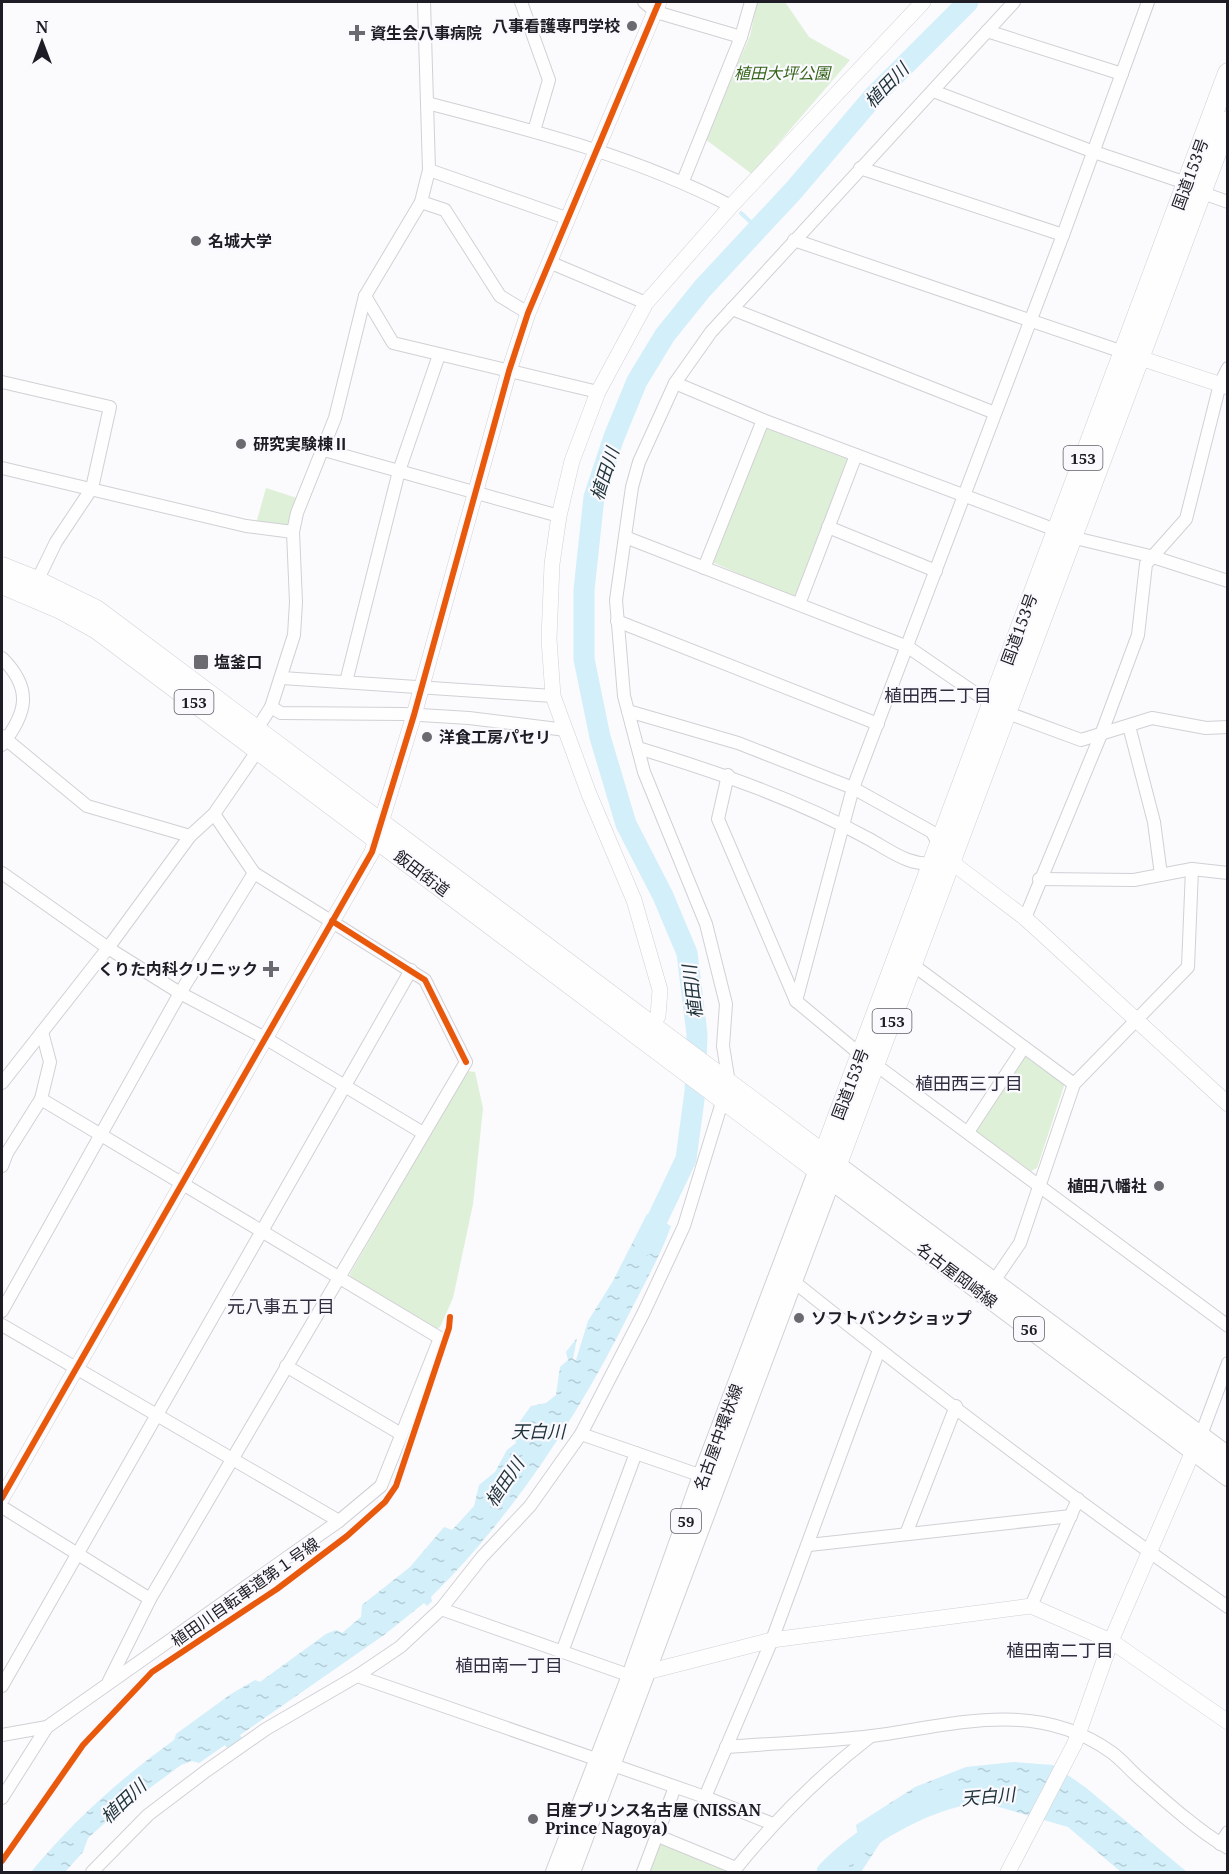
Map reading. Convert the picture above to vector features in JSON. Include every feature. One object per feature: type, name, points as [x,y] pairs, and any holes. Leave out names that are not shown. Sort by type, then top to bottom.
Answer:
[{"type":"highway","name":"国道153号","points":[[827,1168],[1193,188],[1227,73]]},
{"type":"highway","name":"国道153号","points":[[1193,188],[1227,121]]},
{"type":"highway","name":"飯田街道","points":[[2,567],[37,580],[96,610],[257,729],[378,830],[659,1037]]},
{"type":"highway","name":"飯田街道","points":[[2,584],[61,609],[97,629],[258,750],[378,830],[659,1037],[827,1168]]},
{"type":"highway","name":"国道153号","points":[[868,1060],[913,965],[941,862],[938,844],[998,708]]},
{"type":"main road","name":"名古屋中環状線","points":[[555,1872],[604,1762],[793,1281],[827,1168]]},
{"type":"main road","name":"名古屋中環状線","points":[[639,1674],[702,1476],[827,1168]]},
{"type":"main road","name":"名古屋岡崎線","points":[[827,1168],[993,1281],[1197,1443],[1227,1477]]},
{"type":"main road","name":"名古屋岡崎線","points":[[827,1168],[1197,1443],[1227,1456]]},
{"type":"main road","name":"名古屋中環状線","points":[[571,1872],[604,1762]]},
{"type":"street","points":[[2,1083],[108,948],[190,836],[214,814],[258,750],[257,729],[272,707],[294,635],[296,602],[293,532],[305,491],[324,450],[365,296],[421,202],[429,170],[424,2]]},
{"type":"street","points":[[521,2],[549,80],[534,131]]},
{"type":"street","points":[[644,2],[741,37]]},
{"type":"street","points":[[683,181],[741,37],[751,2]]},
{"type":"street","points":[[659,1037],[660,990],[638,912],[589,794],[553,696],[549,604],[559,516],[576,450],[598,392],[646,303],[731,207],[923,2]]},
{"type":"street","points":[[92,1872],[148,1815],[206,1771],[266,1730],[357,1676],[400,1647],[441,1609],[482,1557],[530,1506],[581,1434],[684,1227],[718,1085],[726,1004],[706,924],[644,772],[628,711],[616,600],[632,487],[639,462],[675,383],[711,332],[1014,2]]},
{"type":"street","points":[[796,1001],[853,788],[1031,321],[1148,2]]},
{"type":"street","points":[[2,1498],[372,852],[414,715],[509,371],[528,313],[566,218],[657,7]]},
{"type":"street","points":[[987,32],[1122,74]]},
{"type":"street","points":[[933,91],[1227,202]]},
{"type":"street","points":[[426,103],[597,150],[683,181],[731,207]]},
{"type":"street","points":[[860,168],[1063,235]]},
{"type":"street","points":[[429,170],[566,218]]},
{"type":"street","points":[[421,202],[445,210],[500,296],[528,313]]},
{"type":"street","points":[[794,240],[1224,385]]},
{"type":"street","points":[[549,262],[646,303]]},
{"type":"street","points":[[365,296],[393,343],[598,392]]},
{"type":"street","points":[[732,309],[995,413]]},
{"type":"street","points":[[346,682],[399,471],[439,355]]},
{"type":"street","points":[[1025,918],[1039,879],[1102,732],[1138,635],[1146,564],[1150,556],[1186,519],[1227,368]]},
{"type":"street","points":[[2,382],[110,407],[92,488],[56,542],[37,580]]},
{"type":"street","points":[[675,383],[763,420],[1063,534],[1150,556],[1227,581]]},
{"type":"street","points":[[704,568],[763,420]]},
{"type":"street","points":[[324,450],[559,516]]},
{"type":"street","points":[[799,604],[855,455]]},
{"type":"street","points":[[2,468],[246,526],[293,532]]},
{"type":"street","points":[[828,527],[936,571]]},
{"type":"street","points":[[625,537],[908,647],[998,708],[1081,740],[1152,718],[1206,728],[1227,727]]},
{"type":"street","points":[[617,621],[878,724]]},
{"type":"street","points":[[2,658],[13,669],[23,696],[21,718],[3,740],[87,806],[190,836]]},
{"type":"street","points":[[282,678],[553,696]]},
{"type":"street","points":[[272,707],[281,713],[469,718],[566,730]]},
{"type":"street","points":[[628,711],[738,743],[853,788],[932,832],[938,844]]},
{"type":"street","points":[[1129,726],[1154,822],[1161,875]]},
{"type":"street","points":[[638,748],[728,775],[842,824],[915,864],[941,862],[1025,918],[1227,1104]]},
{"type":"street","points":[[728,775],[718,819],[796,1001],[868,1060],[1227,1326]]},
{"type":"street","points":[[108,1684],[150,1599],[466,1062],[425,980],[254,873],[214,814]]},
{"type":"street","points":[[1039,879],[1134,880],[1192,869],[1227,873]]},
{"type":"street","points":[[993,1281],[1020,1242],[1074,1084],[1138,1021],[1188,967],[1192,869]]},
{"type":"street","points":[[2,873],[108,948],[180,993],[265,1038],[423,1133]]},
{"type":"street","points":[[2,1311],[180,993],[254,873]]},
{"type":"street","points":[[913,965],[1074,1084]]},
{"type":"street","points":[[2,1686],[411,970]]},
{"type":"street","points":[[2,1166],[7,1152],[41,1099],[50,1062],[42,1032]]},
{"type":"street","points":[[968,1132],[1024,1047]]},
{"type":"street","points":[[2,1798],[46,1727],[339,1521],[381,1486],[440,1338],[41,1099]]},
{"type":"street","points":[[793,1281],[879,1350],[1149,1552],[1227,1607]]},
{"type":"street","points":[[2,1325],[339,1521]]},
{"type":"street","points":[[705,1797],[772,1640],[879,1350]]},
{"type":"street","points":[[1011,1868],[1076,1738],[1111,1641],[1197,1443],[1227,1364]]},
{"type":"street","points":[[286,1366],[401,1434]]},
{"type":"street","points":[[906,1534],[956,1406]]},
{"type":"street","points":[[581,1434],[702,1476]]},
{"type":"street","points":[[562,1652],[636,1453]]},
{"type":"street","points":[[1031,1606],[1078,1499]]},
{"type":"street","points":[[2,1507],[150,1599]]},
{"type":"street","points":[[808,1545],[1071,1516]]},
{"type":"street","points":[[441,1609],[562,1652],[639,1674],[772,1640],[1031,1606],[1111,1641],[1227,1722]]},
{"type":"street","points":[[357,1676],[705,1797],[773,1824]]},
{"type":"street","points":[[726,1747],[872,1736],[968,1719],[1010,1719],[1048,1725],[1112,1752],[1224,1846],[1227,1832]]},
{"type":"street","points":[[2,1735],[46,1727]]},
{"type":"street","points":[[658,1836],[734,1870],[773,1824],[828,1769],[872,1736]]},
{"type":"street","points":[[643,1872],[675,1787]]},
{"type":"green space","name":"植田大坪公園","points":[[757,2],[785,2],[809,37],[850,60],[752,174],[705,139],[750,36]]},
{"type":"green space","points":[[766,427],[849,459],[797,599],[712,562]]},
{"type":"green space","points":[[266,488],[297,498],[289,527],[256,524]]},
{"type":"green space","points":[[1025,1054],[1065,1083],[1037,1168],[1031,1171],[974,1130]]},
{"type":"green space","points":[[467,1071],[475,1072],[483,1108],[473,1204],[453,1298],[440,1327],[436,1329],[351,1279],[350,1274]]},
{"type":"green space","points":[[661,1841],[722,1869],[724,1872],[647,1872]]},
{"type":"water","name":"天白川","points":[[647,1214],[671,1226],[663,1247],[612,1347],[544,1461],[491,1532],[431,1597],[432,1601],[427,1606],[424,1603],[384,1635],[240,1735],[244,1742],[230,1752],[225,1745],[199,1763],[192,1761],[181,1765],[116,1813],[88,1838],[83,1852],[65,1872],[31,1872],[81,1818],[135,1769],[174,1740],[176,1734],[231,1694],[255,1680],[260,1682],[326,1634],[336,1630],[342,1633],[361,1617],[362,1605],[410,1567],[444,1527],[452,1530],[474,1506],[479,1485],[495,1472],[507,1450],[516,1443],[513,1431],[531,1406],[546,1403],[556,1395],[560,1367],[568,1360],[566,1352],[577,1338],[573,1359],[576,1360],[588,1321],[613,1281]]},
{"type":"water","name":"天白川","points":[[1014,1762],[1053,1765],[1085,1787],[1187,1872],[1121,1872],[1068,1827],[954,1794],[930,1798],[903,1818],[882,1840],[861,1872],[832,1872],[859,1843],[856,1825],[915,1787],[966,1767]]},
{"type":"waterway","name":"植田川","points":[[645,1245],[686,1159],[695,1092],[697,1034],[687,953],[663,896],[626,824],[600,737],[584,659],[584,590],[594,497],[614,437],[637,381],[665,335],[702,289],[794,190],[874,96],[968,2]]},
{"type":"waterway","points":[[741,213],[758,229]]},
{"type":"waterway","name":"天白川","points":[[827,1872],[861,1843],[924,1807],[946,1799],[991,1791]]},
{"type":"cycle path","points":[[2,1498],[372,852],[414,715],[509,371],[528,313],[659,2]]},
{"type":"cycle path","points":[[332,921],[425,980],[466,1062]]},
{"type":"cycle path","name":"植田川自転車道第１号線","points":[[2,1861],[83,1745],[152,1672],[277,1589],[347,1536],[385,1502],[396,1486],[449,1328],[450,1317]]},
{"type":"place","name":"八事看護専門学校","points":[[632,26]]},
{"type":"place","name":"資生会八事病院","points":[[357,33]]},
{"type":"place","name":"名城大学","points":[[196,241]]},
{"type":"place","name":"研究実験棟Ⅱ","points":[[241,444]]},
{"type":"place","name":"塩釜口","points":[[201,662]]},
{"type":"place","name":"洋食工房パセリ","points":[[427,737]]},
{"type":"place","name":"くりた内科クリニック","points":[[271,969]]},
{"type":"place","name":"植田八幡社","points":[[1159,1186]]},
{"type":"place","name":"ソフトバンクショップ","points":[[799,1318]]},
{"type":"place","name":"日産プリンス名古屋 (NISSAN Prince Nagoya)","points":[[533,1819]]},
{"type":"district","name":"植田西二丁目","points":[[938,695]]},
{"type":"district","name":"植田西三丁目","points":[[969,1083]]},
{"type":"district","name":"元八事五丁目","points":[[281,1306]]},
{"type":"district","name":"植田南二丁目","points":[[1060,1650]]},
{"type":"district","name":"植田南一丁目","points":[[509,1665]]}]
